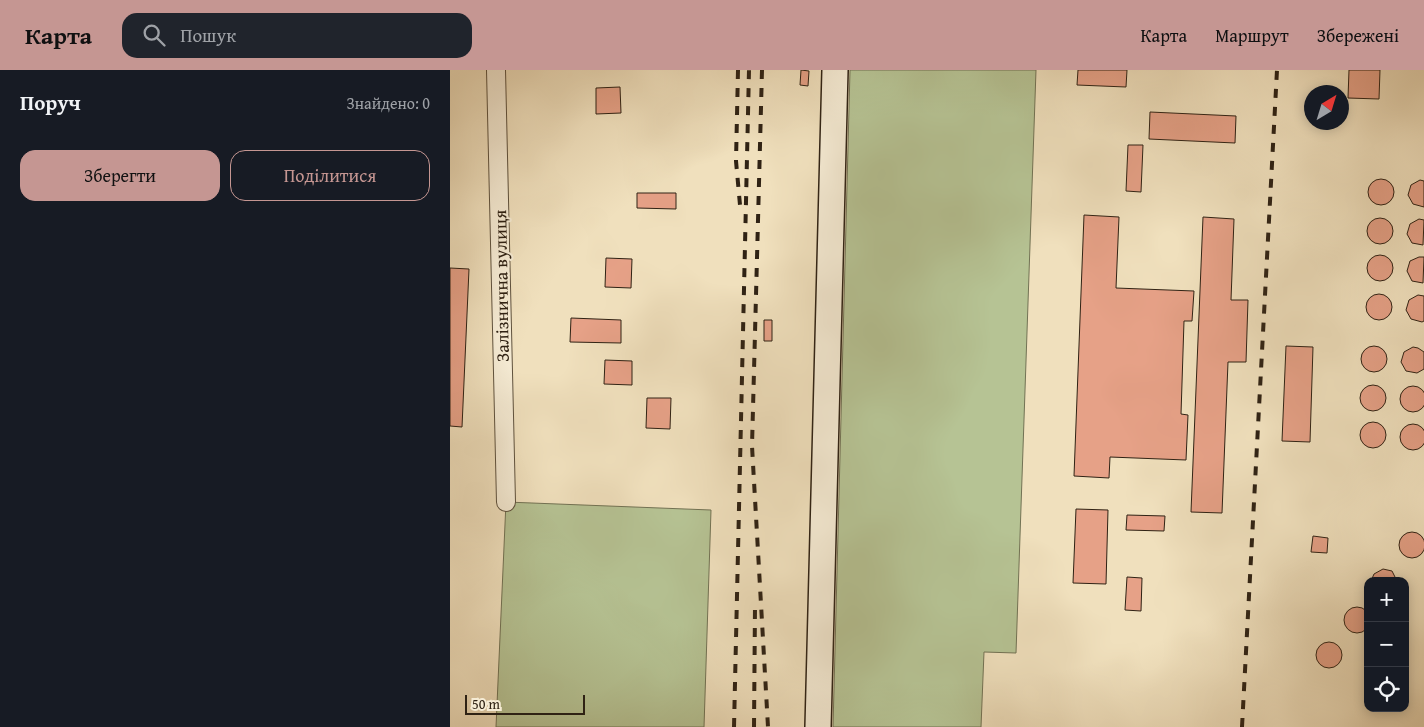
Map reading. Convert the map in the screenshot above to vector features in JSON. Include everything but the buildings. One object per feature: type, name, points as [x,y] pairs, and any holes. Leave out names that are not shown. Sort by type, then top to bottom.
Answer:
[{"type":"street","name":"Залізнична вулиця","points":[[496,70],[506,502]]},
{"type":"street","points":[[818,727],[835,70]]},
{"type":"green space","points":[[850,70],[1036,70],[1016,653],[984,652],[981,727],[833,727]]},
{"type":"green space","points":[[506,502],[711,510],[704,727],[496,727]]},
{"type":"railway","points":[[738,70],[736,161],[740,205]]},
{"type":"railway","points":[[734,727],[749,70]]},
{"type":"railway","points":[[762,70],[752,446],[768,727]]},
{"type":"railway","points":[[1242,727],[1277,70]]},
{"type":"railway","points":[[754,727],[755,606]]}]
